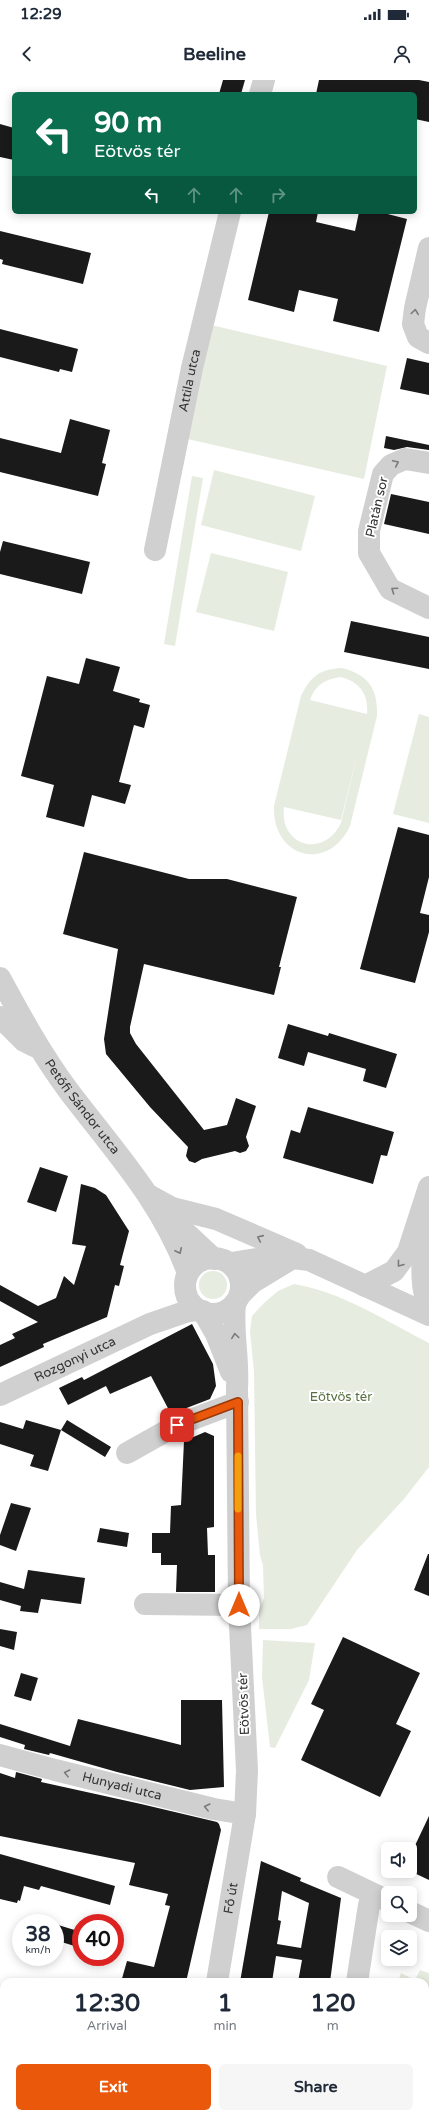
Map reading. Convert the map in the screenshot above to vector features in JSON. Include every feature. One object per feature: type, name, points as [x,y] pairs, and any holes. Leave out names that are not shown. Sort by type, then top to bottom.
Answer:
[{"type":"street","points":[[261,92],[264,80]]},
{"type":"street","name":"Attila utca","points":[[155,550],[192,368],[230,214]]},
{"type":"street","points":[[429,248],[413,324],[418,337],[429,343]]},
{"type":"street","name":"Platán sor","points":[[429,463],[405,459],[391,465],[383,474],[369,531],[369,553],[390,589],[429,608]]},
{"type":"street","points":[[0,978],[39,1048]]},
{"type":"street","name":"Petőfi Sándor utca","points":[[0,1017],[24,1041],[39,1048],[153,1200],[179,1250],[186,1278]]},
{"type":"street","points":[[365,1286],[394,1271],[404,1259],[408,1252],[427,1195]]},
{"type":"street","points":[[427,1195],[423,1276],[424,1291],[429,1308]]},
{"type":"street","points":[[153,1200],[172,1208],[216,1219],[300,1259],[429,1315]]},
{"type":"street","name":"Petőfi Sándor utca","points":[[153,1200],[222,1261]]},
{"type":"street","points":[[277,1256],[300,1259],[253,1282],[237,1299],[218,1312],[201,1310],[188,1298],[186,1278],[198,1263],[277,1256]]},
{"type":"street","points":[[222,1261],[239,1275],[241,1281],[237,1299]]},
{"type":"street","name":"Rozgonyi utca","points":[[150,1324],[177,1299],[186,1278]]},
{"type":"street","name":"Eötvös tér","points":[[237,1299],[234,1329],[239,1368],[237,1395],[239,1605],[246,1771],[245,1814]]},
{"type":"street","name":"Rozgonyi utca","points":[[0,1394],[150,1324],[188,1311],[201,1310]]},
{"type":"street","name":"Eötvös tér","points":[[201,1310],[216,1334],[237,1395]]},
{"type":"street","points":[[127,1453],[177,1425],[237,1395]]},
{"type":"street","points":[[145,1604],[239,1605]]},
{"type":"street","name":"Hunyadi utca","points":[[0,1755],[214,1809],[245,1814]]},
{"type":"street","name":"Fő út","points":[[218,1978],[245,1814]]},
{"type":"street","points":[[338,1877],[380,1897],[369,1905],[358,1978]]},
{"type":"street","points":[[417,1915],[429,1921]]},
{"type":"green space","points":[[207,324],[387,366],[364,479],[183,438]]},
{"type":"green space","points":[[214,470],[315,496],[301,551],[201,525]]},
{"type":"green space","points":[[192,476],[203,478],[175,646],[164,644]]},
{"type":"green space","points":[[211,553],[288,572],[274,631],[196,612]]},
{"type":"green space","points":[[342,668],[351,671],[365,679],[370,684],[376,698],[377,716],[350,826],[340,841],[329,850],[316,854],[303,853],[291,848],[282,838],[276,824],[274,806],[301,696],[309,683],[317,675]],"holes":[[[341,677],[353,682],[362,690],[365,695],[367,714],[310,700],[315,690],[325,681]],[[361,739],[341,823],[333,834],[324,841],[314,844],[304,843],[295,839],[288,831],[284,820],[284,807],[341,820]]]},
{"type":"green space","points":[[419,714],[429,717],[429,823],[393,814]]},
{"type":"green space","points":[[213,1271],[223,1275],[227,1285],[223,1295],[213,1299],[203,1295],[199,1285],[203,1275]]},
{"type":"green space","name":"Eötvös tér","points":[[294,1284],[312,1288],[346,1300],[429,1343],[429,1467],[404,1499],[357,1550],[307,1625],[291,1629],[259,1629],[259,1610],[264,1598],[263,1565],[260,1555],[256,1514],[254,1372],[250,1331],[252,1316],[264,1303],[278,1291]]},
{"type":"green space","points":[[263,1640],[315,1643],[309,1680],[275,1748],[270,1747],[262,1677]]},
{"type":"green space","points":[[420,1970],[429,1973],[429,1978],[416,1978]]},
{"type":"green space","points":[[401,1973],[411,1978],[399,1978]]},
{"type":"building","points":[[223,80],[245,80],[242,92],[220,92]]},
{"type":"building","points":[[319,80],[419,80],[429,82],[429,122],[417,119],[417,92],[316,92]]},
{"type":"building","points":[[0,124],[12,127],[12,160],[0,157]]},
{"type":"building","points":[[269,214],[318,214],[316,222],[355,231],[359,214],[388,214],[407,219],[379,332],[333,321],[338,299],[299,290],[294,312],[248,300]]},
{"type":"building","points":[[0,231],[91,253],[83,284],[2,264],[3,260],[0,259]]},
{"type":"building","points":[[0,329],[78,349],[72,372],[60,369],[59,372],[0,357]]},
{"type":"building","points":[[407,358],[429,363],[429,395],[400,389]]},
{"type":"building","points":[[70,419],[110,430],[102,463],[106,464],[98,496],[0,472],[0,438],[61,453]]},
{"type":"building","points":[[386,436],[429,445],[429,450],[407,447],[394,450],[384,448]]},
{"type":"building","points":[[391,494],[429,502],[429,534],[384,524]]},
{"type":"building","points":[[3,541],[90,562],[82,594],[0,574],[0,552]]},
{"type":"building","points":[[351,621],[429,637],[429,669],[344,652]]},
{"type":"building","points":[[86,658],[120,667],[113,691],[140,699],[139,702],[150,705],[144,728],[134,725],[119,782],[131,785],[125,804],[92,795],[84,827],[46,817],[54,785],[21,776],[47,676],[79,684]]},
{"type":"building","points":[[398,827],[429,835],[429,877],[420,913],[429,915],[429,932],[415,983],[360,969]]},
{"type":"building","points":[[84,852],[189,879],[227,879],[297,897],[279,967],[281,967],[274,995],[144,964],[130,1027],[130,1033],[136,1044],[204,1130],[227,1125],[236,1098],[256,1106],[246,1137],[249,1146],[246,1151],[240,1153],[235,1151],[202,1159],[195,1163],[189,1161],[186,1156],[188,1147],[150,1107],[106,1054],[104,1039],[118,949],[63,934]]},
{"type":"building","points":[[288,1024],[328,1036],[329,1033],[397,1054],[386,1088],[363,1081],[366,1069],[308,1052],[304,1066],[278,1058]]},
{"type":"building","points":[[308,1107],[394,1132],[387,1156],[381,1155],[373,1184],[283,1158],[291,1130],[300,1133]]},
{"type":"building","points":[[40,1167],[68,1176],[56,1212],[27,1202]]},
{"type":"building","points":[[81,1184],[95,1188],[106,1195],[129,1231],[120,1265],[124,1266],[119,1286],[115,1285],[107,1317],[43,1344],[44,1347],[0,1367],[0,1345],[15,1338],[12,1334],[38,1322],[0,1301],[0,1285],[38,1306],[56,1298],[64,1276],[74,1285],[86,1246],[72,1244]]},
{"type":"building","points":[[192,1324],[213,1364],[216,1386],[210,1399],[171,1414],[151,1376],[110,1394],[106,1386],[68,1405],[59,1388],[82,1377],[84,1380]]},
{"type":"building","points":[[26,1420],[61,1430],[48,1471],[30,1466],[34,1455],[0,1444],[0,1422],[23,1429]]},
{"type":"building","points":[[67,1420],[111,1447],[105,1457],[61,1430]]},
{"type":"building","points":[[205,1432],[214,1436],[214,1527],[207,1528],[208,1555],[215,1555],[215,1592],[176,1592],[177,1565],[161,1565],[161,1553],[152,1553],[152,1533],[170,1533],[171,1506],[181,1505],[184,1441]]},
{"type":"building","points":[[11,1503],[31,1508],[16,1551],[0,1545],[0,1535]]},
{"type":"building","points":[[100,1528],[129,1533],[127,1547],[97,1542]]},
{"type":"building","points":[[429,1554],[429,1596],[414,1590]]},
{"type":"building","points":[[28,1570],[85,1578],[81,1604],[41,1599],[38,1613],[20,1611],[21,1606],[0,1600],[0,1582],[24,1589]]},
{"type":"building","points":[[0,1629],[17,1632],[14,1650],[0,1646]]},
{"type":"building","points":[[343,1637],[420,1673],[396,1724],[411,1731],[380,1797],[301,1760],[324,1710],[311,1704]]},
{"type":"building","points":[[21,1673],[38,1678],[31,1701],[14,1696]]},
{"type":"building","points":[[181,1700],[222,1700],[224,1787],[190,1790],[117,1772],[50,1753],[49,1755],[24,1749],[25,1745],[0,1737],[0,1724],[70,1746],[78,1719],[181,1745]]},
{"type":"building","points":[[16,1772],[42,1779],[41,1782],[141,1804],[217,1822],[219,1824],[221,1830],[187,1978],[122,1978],[127,1961],[154,1967],[170,1906],[165,1905],[168,1894],[129,1885],[135,1863],[0,1836],[0,1773],[15,1778]]},
{"type":"building","points":[[429,1816],[429,1880],[417,1874],[417,1842]]},
{"type":"building","points":[[0,1854],[115,1886],[110,1905],[41,1886],[39,1890],[24,1886],[20,1901],[18,1900],[17,1903],[0,1899]]},
{"type":"building","points":[[261,1861],[301,1878],[300,1881],[341,1898],[331,1978],[299,1978],[302,1960],[276,1956],[273,1978],[241,1978]],"holes":[[[282,1891],[309,1903],[301,1948],[277,1944],[281,1921],[278,1920]]]},
{"type":"building","points":[[64,1927],[72,1929],[72,1945],[64,1943]]},
{"type":"slow traffic","points":[[238,1456],[238,1509]]},
{"type":"route","points":[[177,1425],[238,1402],[239,1605]]}]
